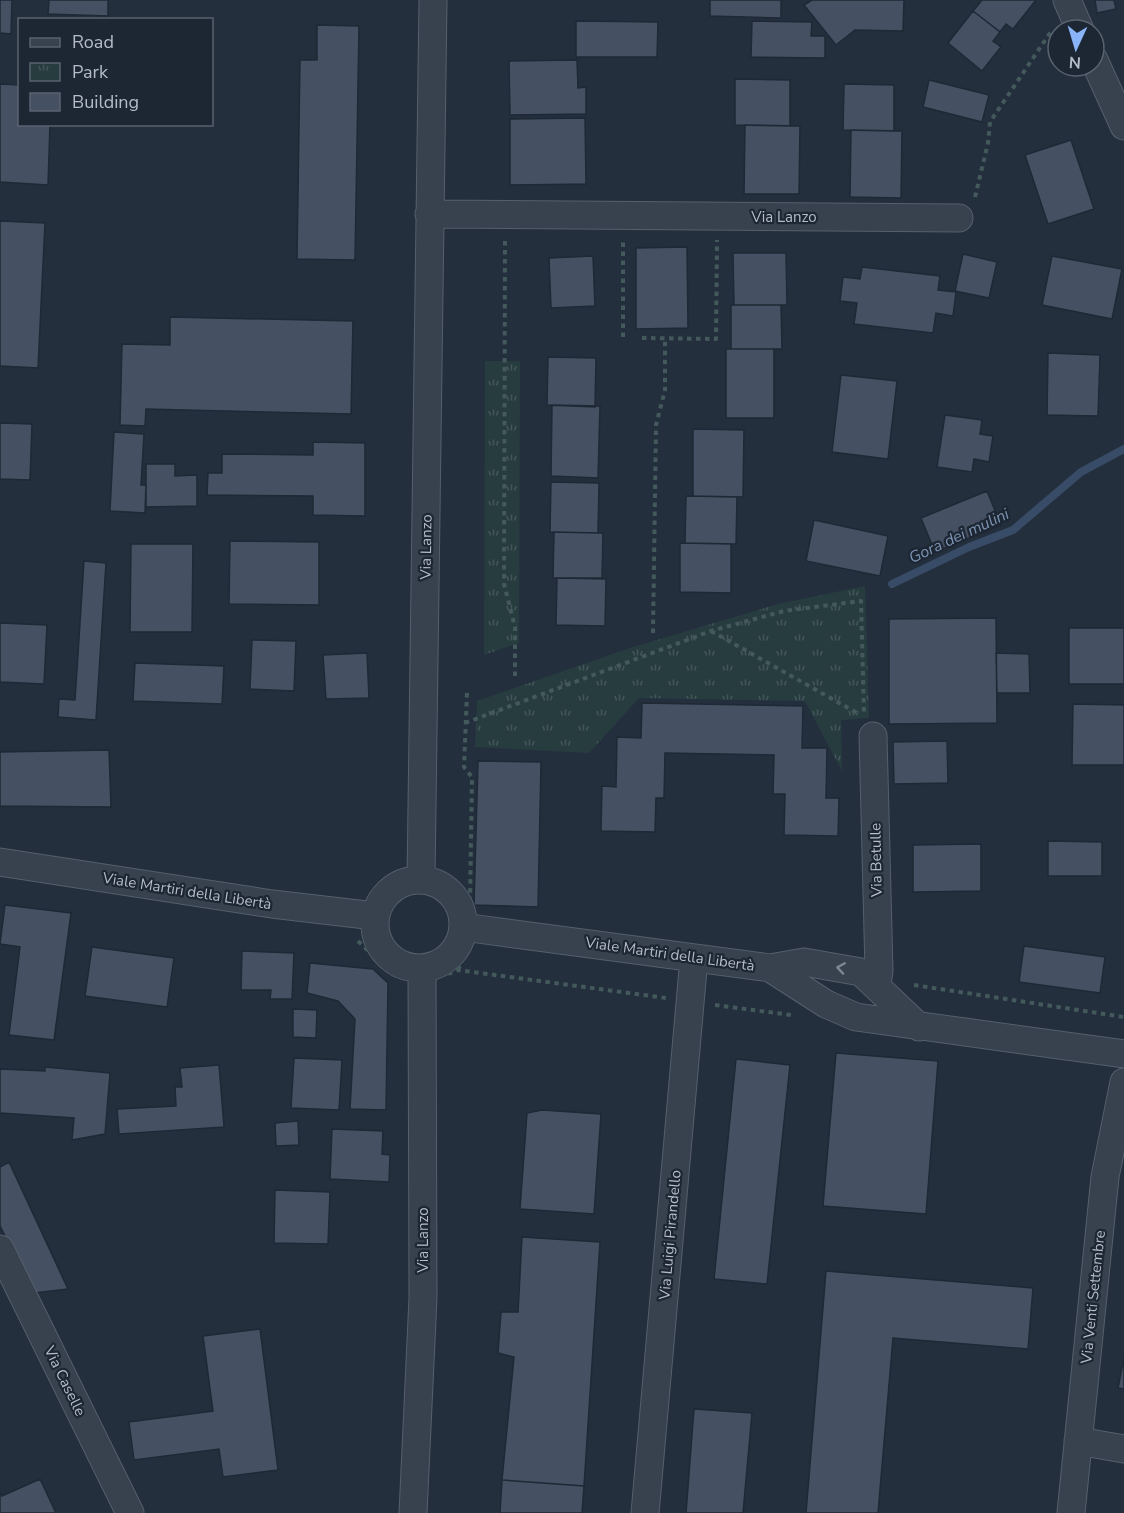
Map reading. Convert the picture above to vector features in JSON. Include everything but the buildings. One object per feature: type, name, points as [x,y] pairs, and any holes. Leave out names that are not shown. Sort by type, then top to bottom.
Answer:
[{"type":"street","name":"Via Lanzo","points":[[421,880],[433,0]]},
{"type":"street","points":[[1102,78],[1124,126]]},
{"type":"street","name":"Via Lanzo","points":[[429,214],[959,218]]},
{"type":"street","name":"Via Betulle","points":[[873,736],[879,971],[877,984]]},
{"type":"street","name":"Viale Martiri della Libertà","points":[[0,862],[272,904],[375,916]]},
{"type":"street","points":[[421,880],[438,884],[452,895],[461,910],[466,927],[457,945],[445,959],[422,968],[409,967],[386,953],[375,929],[375,916],[381,901],[391,890],[405,882],[421,880]]},
{"type":"street","name":"Viale Martiri della Libertà","points":[[466,927],[770,968],[804,962],[861,972],[877,984],[919,1027]]},
{"type":"street","name":"Via Luigi Pirandello","points":[[645,1513],[694,958]]},
{"type":"street","name":"Via Lanzo","points":[[413,1513],[423,1298],[422,968]]},
{"type":"street","name":"Viale Martiri della Libertà","points":[[770,968],[826,1004],[856,1017],[1124,1054]]},
{"type":"street","name":"Via Venti Settembre","points":[[1071,1513],[1105,1177],[1124,1082]]},
{"type":"street","name":"Via Caselle","points":[[0,1249],[130,1513]]},
{"type":"street","points":[[1078,1441],[1124,1449]]},
{"type":"path","points":[[959,218],[971,209],[988,143],[990,123],[1010,97],[1056,22],[1074,15]]},
{"type":"path","points":[[505,215],[504,584],[515,627],[515,676]]},
{"type":"path","points":[[623,216],[623,337]]},
{"type":"path","points":[[642,338],[716,339],[717,216]]},
{"type":"path","points":[[653,633],[656,425],[665,390],[665,338]]},
{"type":"path","points":[[465,723],[711,631],[784,611],[861,601],[865,717],[711,631]]},
{"type":"path","points":[[458,970],[465,954],[472,777],[464,767],[467,693]]},
{"type":"green space","points":[[485,361],[520,361],[519,643],[484,655]]},
{"type":"green space","points":[[865,586],[869,718],[841,720],[842,771],[805,701],[639,698],[589,753],[475,747],[477,701],[630,648],[778,604]]},
{"type":"waterway","name":"Gora dei mulini","points":[[892,584],[969,547],[1013,530],[1081,472],[1124,449]]}]
